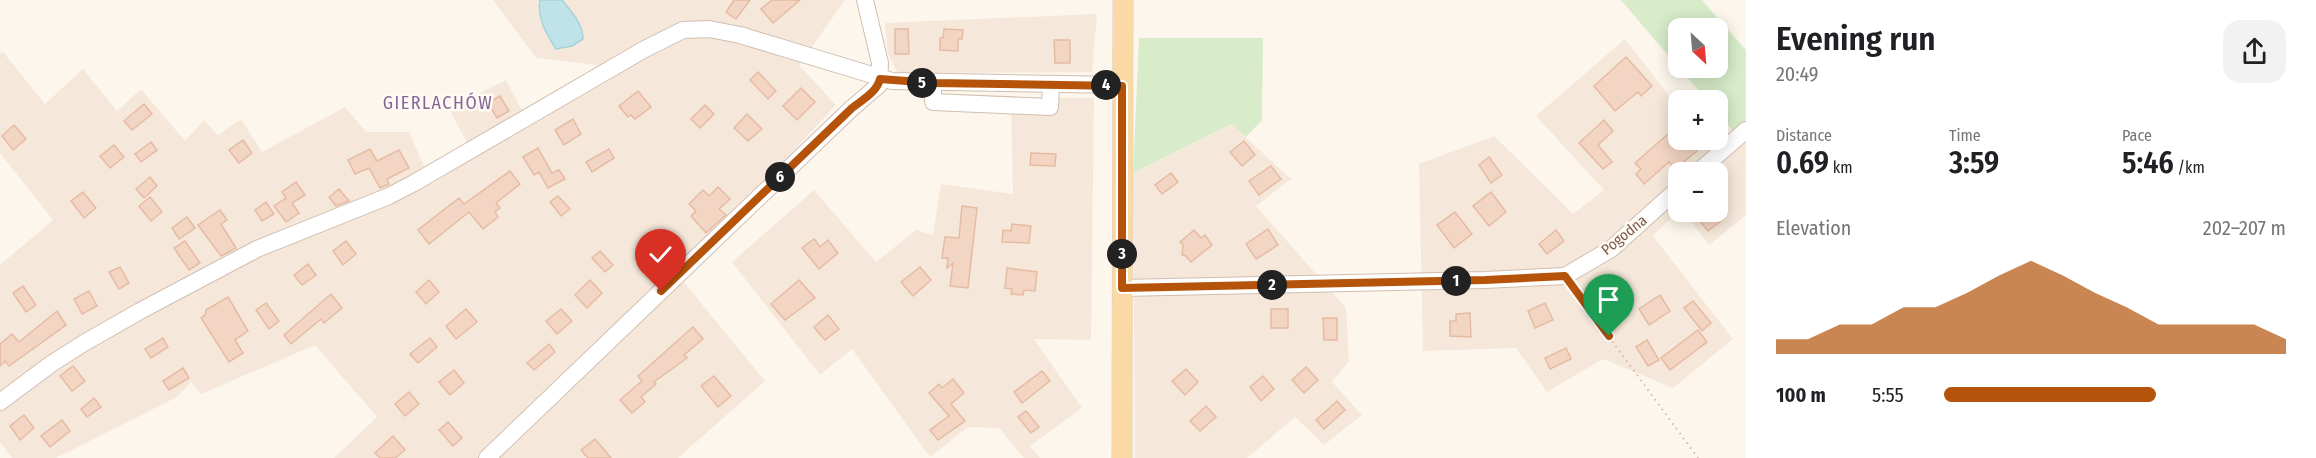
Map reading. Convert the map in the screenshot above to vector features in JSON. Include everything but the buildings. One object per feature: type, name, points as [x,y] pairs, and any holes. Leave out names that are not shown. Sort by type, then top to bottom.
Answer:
[{"type":"main road","points":[[1122,0],[1122,458]]},
{"type":"street","points":[[487,458],[879,85],[880,63],[865,0]]},
{"type":"street","points":[[0,402],[51,364],[141,311],[257,249],[406,187],[673,33],[696,28],[740,36],[880,79],[933,83],[1122,86]]},
{"type":"street","points":[[1709,162],[1746,130]]},
{"type":"street","name":"Pogodna","points":[[1565,276],[1611,249],[1668,198]]},
{"type":"street","points":[[1122,288],[1485,280],[1565,276]]},
{"type":"path","points":[[1565,276],[1698,458]]},
{"type":"shaded area","points":[[493,0],[845,0],[799,65],[836,105],[740,208],[673,269],[765,381],[678,458],[334,458],[377,417],[315,345],[201,394],[191,382],[177,397],[56,458],[12,458],[0,442],[0,265],[53,220],[0,153],[0,54],[3,52],[45,104],[83,69],[117,111],[141,89],[185,141],[204,120],[218,135],[241,119],[262,152],[345,107],[366,132],[409,132],[432,184],[475,157],[449,109],[506,80],[529,124],[624,68],[536,58]]},
{"type":"shaded area","points":[[1097,14],[1092,72],[898,73],[888,54],[885,23]]},
{"type":"shaded area","points":[[1625,39],[1668,94],[1668,150],[1728,150],[1728,138],[1746,136],[1746,215],[1709,245],[1692,222],[1728,222],[1728,162],[1668,162],[1668,221],[1653,236],[1733,339],[1673,388],[1603,359],[1547,392],[1516,348],[1423,351],[1419,164],[1494,136],[1573,214],[1604,190],[1536,116]]},
{"type":"shaded area","points":[[1011,97],[1094,98],[1091,340],[1034,339],[1082,408],[1030,446],[1040,458],[1024,458],[999,428],[968,427],[930,457],[852,349],[820,375],[732,262],[814,190],[876,262],[916,230],[933,235],[941,184],[1013,194]]},
{"type":"shaded area","points":[[1231,124],[1291,179],[1256,206],[1346,308],[1349,361],[1332,382],[1362,415],[1324,445],[1295,417],[1247,458],[1135,458],[1133,173]]},
{"type":"green space","points":[[1621,0],[1702,0],[1718,18],[1668,18],[1668,55]]},
{"type":"green space","points":[[1728,30],[1746,50],[1746,130],[1738,137],[1728,124],[1728,90],[1698,90],[1688,78],[1728,78]]},
{"type":"green space","points":[[1139,38],[1263,38],[1262,120],[1246,137],[1231,124],[1133,173]]},
{"type":"water","points":[[540,0],[562,0],[579,23],[583,39],[572,46],[556,49],[541,20]]},
{"type":"district","name":"GIERLACHÓW","points":[[438,103]]},
{"type":"route","points":[[661,291],[852,108],[874,91],[880,79],[933,83],[1122,86],[1122,288],[1485,280],[1565,276],[1609,336]]}]
